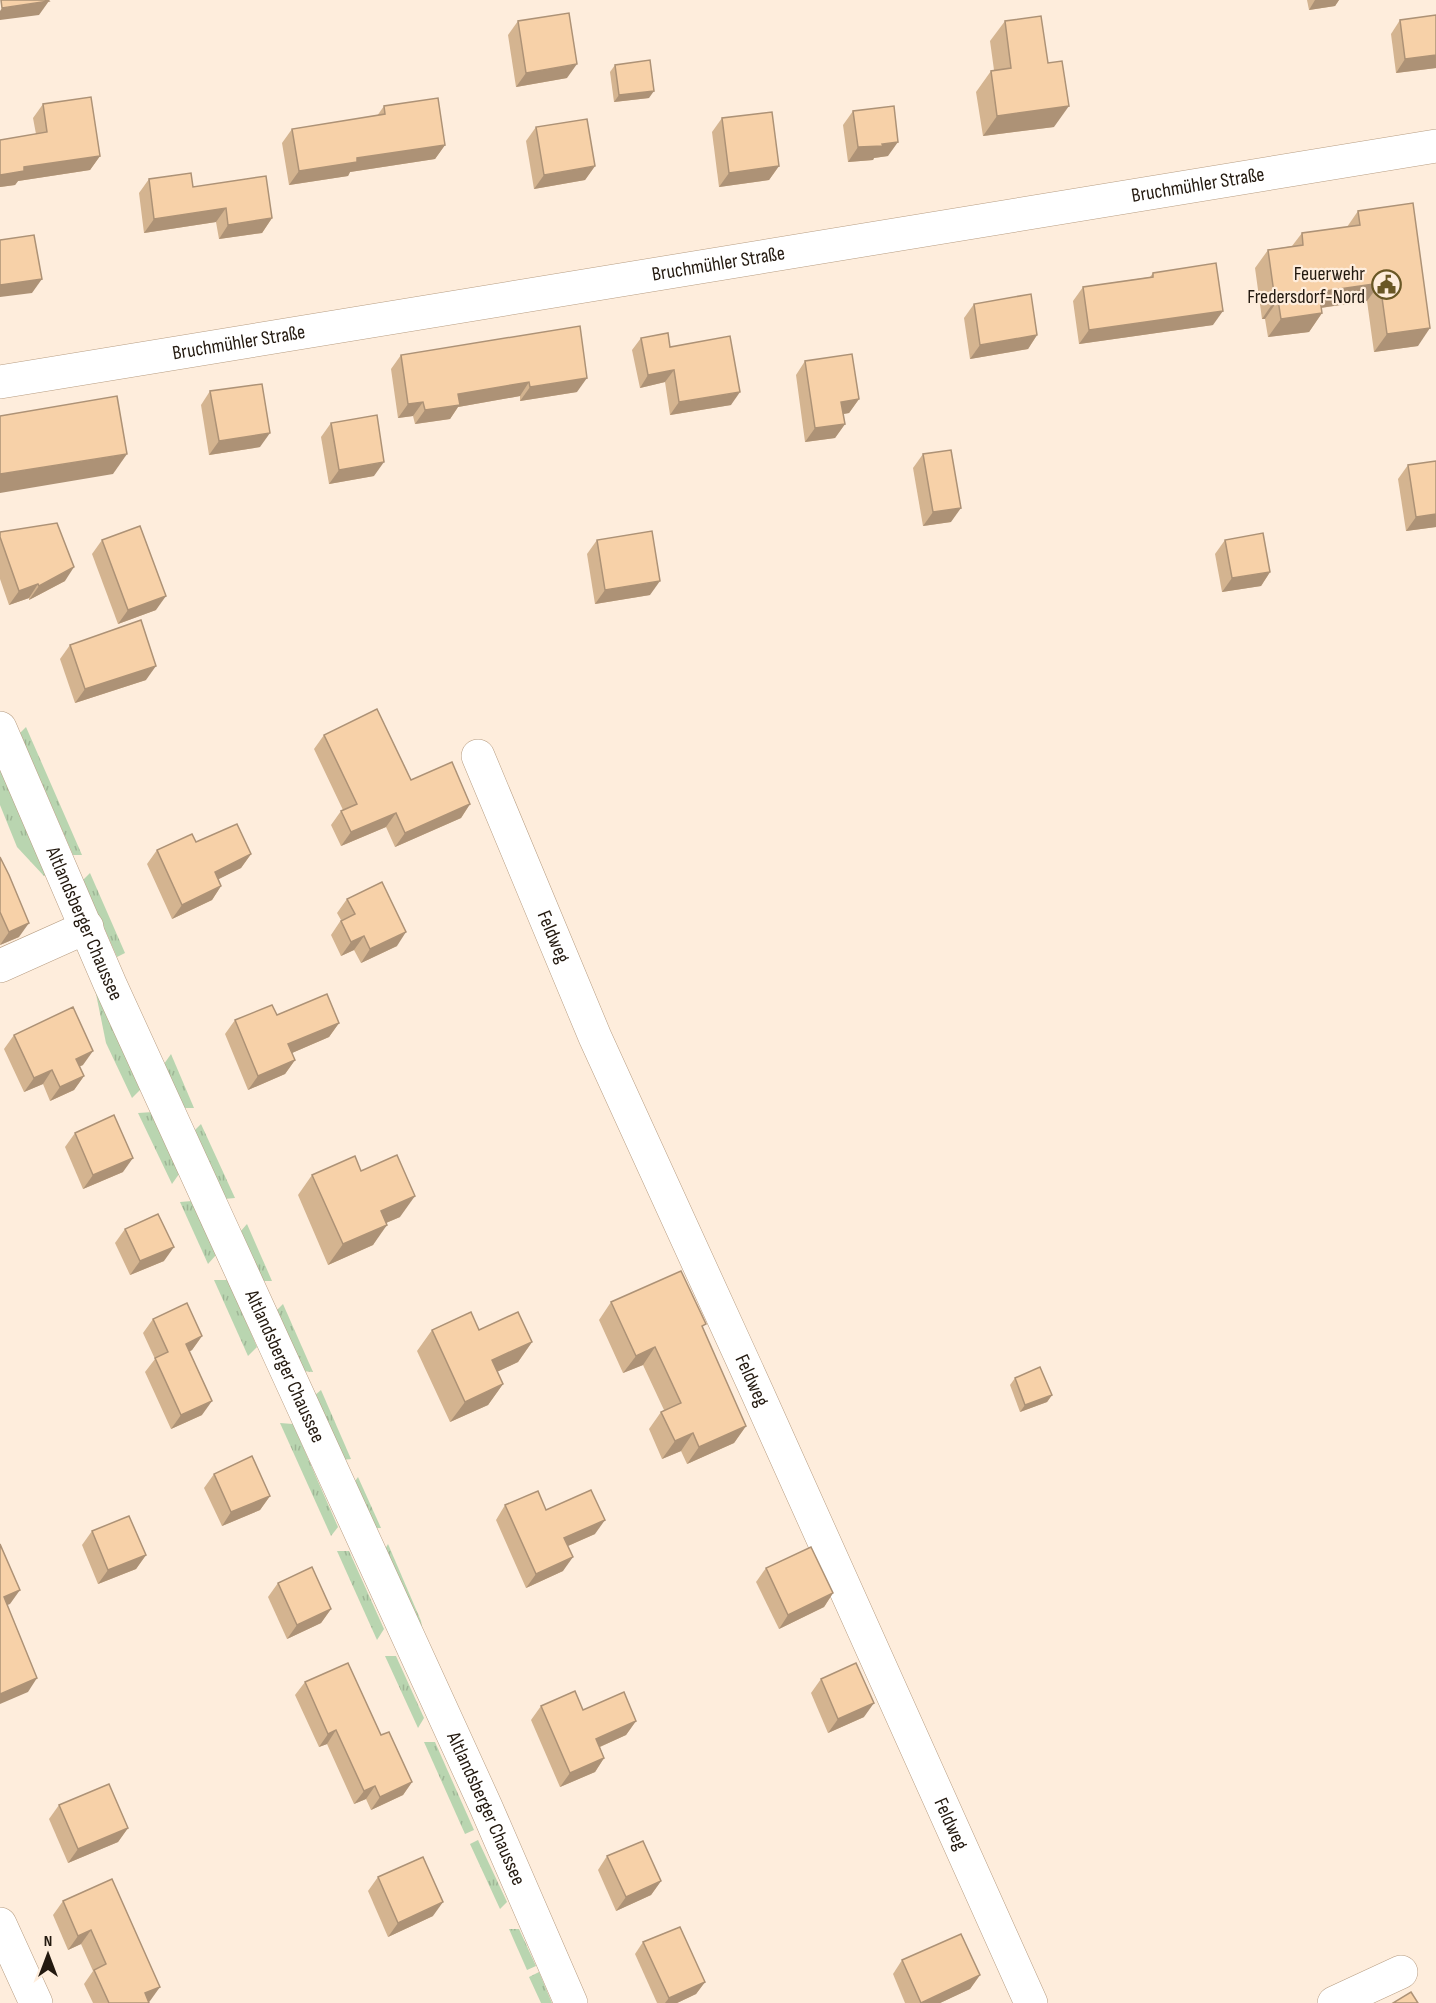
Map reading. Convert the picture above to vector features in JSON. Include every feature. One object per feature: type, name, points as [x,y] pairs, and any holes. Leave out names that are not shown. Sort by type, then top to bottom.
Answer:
[{"type":"street","name":"Bruchmühler Straße","points":[[0,382],[1436,146]]},
{"type":"street","name":"Altlandsberger Chaussee","points":[[0,728],[110,984],[486,1807],[571,2003]]},
{"type":"street","name":"Feldweg","points":[[478,756],[595,1037],[1031,2003]]},
{"type":"street","points":[[0,966],[87,927]]},
{"type":"street","points":[[0,1924],[36,2003]]},
{"type":"street","points":[[1334,2003],[1401,1972]]},
{"type":"green space","points":[[26,727],[82,855],[73,855],[20,733]]},
{"type":"green space","points":[[0,761],[48,874],[44,876],[17,847],[0,805]]},
{"type":"green space","points":[[90,873],[125,953],[117,957],[83,880]]},
{"type":"green space","points":[[95,989],[141,1089],[132,1098],[106,1043]]},
{"type":"green space","points":[[171,1054],[194,1108],[184,1108],[164,1064]]},
{"type":"green space","points":[[153,1112],[179,1174],[172,1184],[138,1113]]},
{"type":"green space","points":[[201,1124],[235,1198],[224,1199],[194,1131]]},
{"type":"green space","points":[[192,1201],[216,1255],[208,1264],[180,1202]]},
{"type":"green space","points":[[247,1224],[272,1281],[262,1281],[240,1232]]},
{"type":"green space","points":[[214,1280],[228,1280],[257,1347],[248,1356]]},
{"type":"green space","points":[[283,1304],[313,1372],[302,1371],[276,1311]]},
{"type":"green space","points":[[321,1390],[351,1459],[342,1460],[314,1396]]},
{"type":"green space","points":[[280,1423],[293,1424],[338,1527],[331,1536]]},
{"type":"green space","points":[[358,1477],[381,1528],[372,1528],[353,1484]]},
{"type":"green space","points":[[388,1544],[421,1621],[423,1632],[383,1553]]},
{"type":"green space","points":[[337,1551],[349,1551],[384,1629],[377,1640]]},
{"type":"green space","points":[[385,1656],[396,1656],[424,1718],[418,1728]]},
{"type":"green space","points":[[424,1742],[435,1742],[474,1830],[465,1834]]},
{"type":"green space","points":[[478,1840],[507,1902],[500,1909],[470,1844]]},
{"type":"green space","points":[[509,1929],[519,1929],[536,1966],[527,1970]]},
{"type":"green space","points":[[539,1972],[552,2003],[541,2003],[529,1977]]},
{"type":"building","points":[[1,0],[48,0],[49,1],[2,8]]},
{"type":"building","points":[[569,13],[577,64],[526,73],[518,21]]},
{"type":"building","points":[[1436,15],[1436,55],[1405,59],[1400,20]]},
{"type":"building","points":[[1041,16],[1048,63],[1062,61],[1069,106],[997,116],[991,71],[1011,68],[1005,21]]},
{"type":"building","points":[[650,60],[654,91],[619,95],[615,65]]},
{"type":"building","points":[[91,97],[100,156],[24,167],[24,171],[0,175],[0,140],[47,132],[43,104]]},
{"type":"building","points":[[438,98],[445,145],[357,158],[357,162],[299,171],[292,129],[385,114],[384,106]]},
{"type":"building","points":[[894,106],[898,142],[882,144],[883,146],[858,147],[853,111]]},
{"type":"building","points":[[772,112],[779,166],[729,173],[722,118]]},
{"type":"building","points":[[587,119],[595,166],[544,175],[536,127]]},
{"type":"building","points":[[191,173],[193,187],[266,176],[272,218],[228,225],[226,208],[154,219],[149,179]]},
{"type":"building","points":[[1413,203],[1430,328],[1387,334],[1380,283],[1319,292],[1322,313],[1281,319],[1278,300],[1275,300],[1268,250],[1303,245],[1302,233],[1360,225],[1358,211]]},
{"type":"building","points":[[34,235],[42,279],[0,285],[0,240]]},
{"type":"building","points":[[1216,263],[1223,311],[1089,330],[1083,287],[1153,277],[1153,273]]},
{"type":"building","points":[[1031,294],[1037,335],[980,345],[974,304]]},
{"type":"building","points":[[580,326],[587,378],[530,387],[529,382],[458,394],[460,405],[425,410],[423,402],[408,404],[401,355]]},
{"type":"building","points":[[668,333],[670,347],[730,336],[740,392],[679,402],[674,370],[648,375],[641,338]]},
{"type":"building","points":[[852,354],[859,399],[841,402],[845,424],[815,428],[805,361]]},
{"type":"building","points":[[262,384],[270,433],[219,441],[210,391]]},
{"type":"building","points":[[117,396],[127,454],[0,474],[0,416]]},
{"type":"building","points":[[377,415],[384,462],[339,470],[331,423]]},
{"type":"building","points":[[951,450],[961,508],[933,512],[923,454]]},
{"type":"building","points":[[1436,461],[1436,514],[1416,517],[1408,465]]},
{"type":"building","points":[[57,523],[74,567],[39,586],[38,584],[19,591],[0,532]]},
{"type":"building","points":[[140,526],[166,596],[128,610],[102,540]]},
{"type":"building","points":[[652,531],[660,581],[605,590],[597,540]]},
{"type":"building","points":[[1263,533],[1270,572],[1232,578],[1225,540]]},
{"type":"building","points":[[141,620],[156,666],[85,689],[70,645]]},
{"type":"building","points":[[377,709],[411,780],[452,762],[470,804],[405,833],[396,813],[351,832],[341,811],[357,804],[324,735]]},
{"type":"building","points":[[237,824],[251,854],[215,872],[221,886],[182,905],[157,850],[192,834],[196,842]]},
{"type":"building","points":[[0,857],[29,923],[9,932],[0,912]]},
{"type":"building","points":[[382,882],[406,932],[370,949],[364,936],[351,942],[341,921],[355,914],[347,899]]},
{"type":"building","points":[[327,994],[339,1023],[288,1044],[295,1060],[258,1076],[235,1020],[272,1005],[277,1015]]},
{"type":"building","points":[[73,1007],[93,1051],[76,1059],[84,1076],[60,1087],[52,1070],[34,1078],[14,1035]]},
{"type":"building","points":[[114,1115],[133,1158],[93,1175],[75,1133]]},
{"type":"building","points":[[397,1155],[415,1196],[381,1211],[387,1225],[343,1244],[312,1175],[355,1156],[361,1171]]},
{"type":"building","points":[[158,1214],[174,1247],[140,1261],[125,1229]]},
{"type":"building","points":[[681,1271],[706,1324],[702,1326],[746,1426],[699,1447],[693,1433],[675,1441],[661,1412],[681,1403],[655,1347],[636,1356],[611,1302]]},
{"type":"building","points":[[187,1303],[202,1336],[186,1344],[212,1401],[181,1415],[155,1358],[168,1352],[153,1319]]},
{"type":"building","points":[[471,1312],[479,1330],[518,1312],[532,1342],[492,1360],[503,1384],[465,1402],[432,1330]]},
{"type":"building","points":[[1040,1367],[1052,1395],[1025,1405],[1015,1378]]},
{"type":"building","points":[[252,1456],[270,1496],[231,1512],[214,1474]]},
{"type":"building","points":[[591,1490],[605,1520],[564,1538],[573,1557],[536,1574],[505,1505],[538,1491],[546,1510]]},
{"type":"building","points":[[129,1516],[146,1555],[108,1570],[92,1531]]},
{"type":"building","points":[[0,1544],[20,1590],[4,1597],[37,1678],[0,1694]]},
{"type":"building","points":[[811,1547],[833,1593],[788,1615],[766,1568]]},
{"type":"building","points":[[312,1567],[331,1609],[297,1625],[278,1583]]},
{"type":"building","points":[[348,1663],[381,1735],[389,1732],[412,1782],[380,1797],[375,1786],[364,1791],[336,1730],[328,1734],[305,1682]]},
{"type":"building","points":[[856,1663],[874,1703],[838,1719],[821,1679]]},
{"type":"building","points":[[575,1691],[583,1710],[624,1692],[636,1721],[596,1739],[604,1758],[570,1773],[541,1706]]},
{"type":"building","points":[[109,1784],[128,1828],[78,1849],[59,1805]]},
{"type":"building","points":[[643,1841],[661,1881],[626,1897],[607,1856]]},
{"type":"building","points":[[423,1857],[443,1902],[398,1923],[378,1877]]},
{"type":"building","points":[[112,1879],[160,1987],[145,1993],[149,2003],[109,2003],[94,1970],[106,1964],[91,1930],[78,1936],[63,1901]]},
{"type":"building","points":[[680,1927],[705,1982],[669,1998],[643,1942]]},
{"type":"building","points":[[961,1934],[980,1975],[921,2003],[902,1960]]},
{"type":"building","points":[[1411,1992],[1418,2003],[1393,2003]]},
{"type":"place","name":"Feuerwehr Fredersdorf-Nord","points":[[1386,285]]}]
